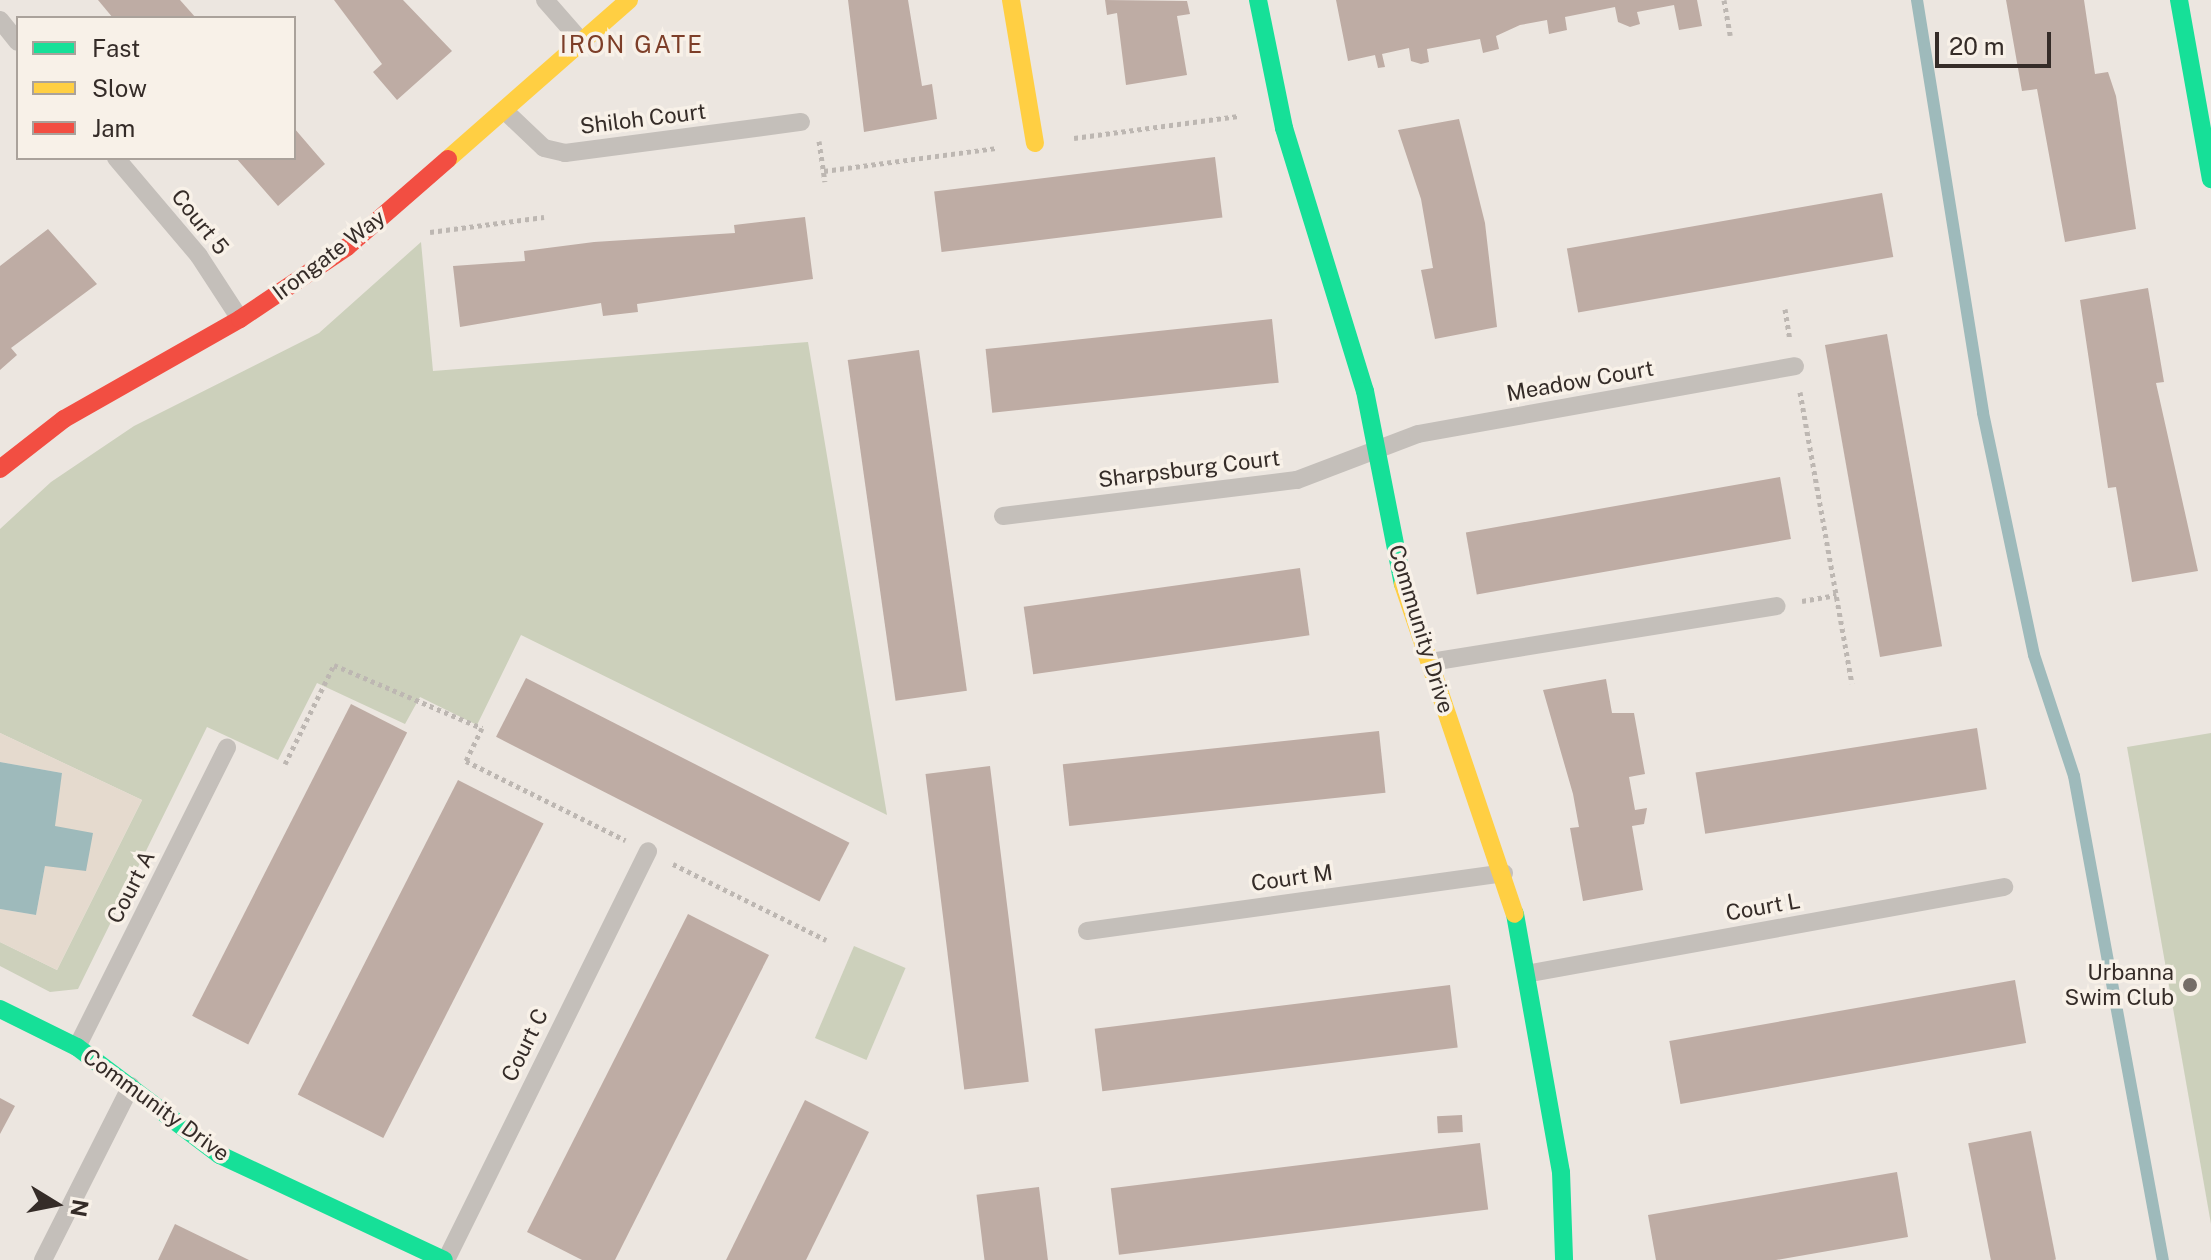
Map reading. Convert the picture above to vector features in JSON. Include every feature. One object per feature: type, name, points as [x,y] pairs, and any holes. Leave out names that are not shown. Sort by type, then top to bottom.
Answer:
[{"type":"street","name":"Irongate Way","points":[[0,469],[64,419],[240,319],[399,202],[506,112],[629,0]]},
{"type":"street","points":[[1011,0],[1035,143]]},
{"type":"street","name":"Community Drive","points":[[1258,0],[1284,128],[1342,297],[1401,579],[1504,873],[1531,973],[1561,1172],[1564,1260]]},
{"type":"street","points":[[2179,0],[2211,179]]},
{"type":"street","name":"Community Drive","points":[[0,1009],[77,1047],[220,1155],[445,1260]]},
{"type":"lane","points":[[545,0],[581,41]]},
{"type":"lane","points":[[0,20],[16,40]]},
{"type":"lane","name":"Shiloh Court","points":[[506,112],[544,148],[565,153],[801,122]]},
{"type":"lane","name":"Court 5","points":[[118,160],[199,256],[240,319]]},
{"type":"lane","name":"Meadow Court","points":[[1376,452],[1418,434],[1795,366]]},
{"type":"lane","name":"Sharpsburg Court","points":[[1003,516],[1297,480],[1376,452]]},
{"type":"lane","points":[[1428,662],[1776,606]]},
{"type":"lane","name":"Court A","points":[[77,1047],[227,748]]},
{"type":"lane","name":"Court C","points":[[445,1260],[648,851]]},
{"type":"lane","name":"Court M","points":[[1087,931],[1504,873]]},
{"type":"lane","name":"Court L","points":[[1531,973],[2004,887]]},
{"type":"lane","points":[[43,1260],[131,1086]]},
{"type":"path","points":[[1724,0],[1730,35]]},
{"type":"path","points":[[399,202],[428,232],[544,217]]},
{"type":"path","points":[[1785,309],[1852,683]]},
{"type":"path","points":[[285,764],[334,665],[392,694],[397,685],[482,728],[466,761],[826,940]]},
{"type":"green space","points":[[421,242],[433,371],[808,342],[887,815],[521,635],[477,725],[420,697],[405,724],[317,683],[278,760],[207,727],[78,989],[50,992],[0,966],[0,942],[57,970],[142,800],[0,733],[0,529],[51,482],[134,426],[319,333]]},
{"type":"green space","name":"Urbanna Swim Club","points":[[2211,733],[2211,1224],[2127,747]]},
{"type":"green space","points":[[854,946],[906,968],[866,1060],[815,1038]]},
{"type":"shaded area","points":[[0,733],[142,800],[57,970],[0,942],[0,909],[36,915],[62,773],[0,762]]},
{"type":"water","points":[[0,762],[62,773],[55,826],[93,833],[86,871],[45,866],[36,915],[0,909]]},
{"type":"building","points":[[98,0],[180,0],[194,16],[111,16]]},
{"type":"building","points":[[334,0],[403,0],[452,51],[397,100],[373,72],[382,64]]},
{"type":"building","points":[[848,0],[908,0],[922,86],[932,84],[937,119],[864,132]]},
{"type":"building","points":[[1105,0],[1187,1],[1190,14],[1177,16],[1187,75],[1126,85],[1117,13],[1107,15]]},
{"type":"building","points":[[1336,0],[1697,0],[1702,26],[1679,30],[1674,5],[1637,12],[1640,24],[1630,27],[1618,22],[1615,7],[1565,17],[1567,30],[1549,34],[1547,20],[1520,25],[1496,36],[1499,49],[1483,53],[1480,39],[1427,49],[1429,62],[1421,64],[1411,61],[1409,48],[1382,54],[1385,67],[1378,68],[1375,55],[1348,61]]},
{"type":"building","points":[[2006,0],[2084,0],[2095,74],[2108,72],[2116,96],[2136,229],[2065,242],[2037,89],[2022,91]]},
{"type":"building","points":[[1459,119],[1485,223],[1497,327],[1435,339],[1421,270],[1433,268],[1421,199],[1398,130]]},
{"type":"building","points":[[296,130],[325,164],[278,206],[238,160],[296,160]]},
{"type":"building","points":[[1215,157],[1222,218],[942,252],[934,191]]},
{"type":"building","points":[[1882,193],[1893,257],[1578,313],[1567,249]]},
{"type":"building","points":[[805,217],[813,279],[637,304],[638,312],[603,316],[601,303],[460,327],[453,266],[525,261],[524,251],[594,242],[735,233],[734,225]]},
{"type":"building","points":[[48,229],[97,284],[11,348],[17,355],[0,370],[0,266]]},
{"type":"building","points":[[2148,288],[2164,382],[2156,383],[2198,571],[2132,582],[2116,487],[2108,488],[2080,300]]},
{"type":"building","points":[[1272,319],[1279,383],[992,413],[986,349]]},
{"type":"building","points":[[1887,334],[1942,646],[1880,657],[1825,345]]},
{"type":"building","points":[[919,350],[967,691],[896,701],[848,360]]},
{"type":"building","points":[[1780,477],[1791,539],[1477,594],[1466,532]]},
{"type":"building","points":[[1300,568],[1309,635],[1033,674],[1024,607]]},
{"type":"building","points":[[526,678],[849,843],[819,902],[496,737]]},
{"type":"building","points":[[1606,679],[1612,713],[1634,713],[1645,774],[1629,777],[1635,810],[1647,808],[1644,824],[1632,826],[1643,890],[1583,901],[1570,828],[1579,827],[1573,794],[1543,690]]},
{"type":"building","points":[[351,704],[407,733],[248,1044],[192,1016]]},
{"type":"building","points":[[1977,728],[1987,789],[1705,834],[1696,773]]},
{"type":"building","points":[[1379,731],[1385,793],[1069,826],[1063,764]]},
{"type":"building","points":[[990,766],[1029,1082],[964,1090],[925,774]]},
{"type":"building","points":[[458,780],[544,824],[383,1138],[298,1095]]},
{"type":"building","points":[[688,914],[769,955],[615,1260],[582,1260],[527,1232]]},
{"type":"building","points":[[2015,980],[2026,1043],[1680,1104],[1669,1041]]},
{"type":"building","points":[[1450,985],[1458,1048],[1102,1091],[1095,1029]]},
{"type":"building","points":[[0,1098],[15,1106],[0,1134]]},
{"type":"building","points":[[805,1100],[869,1132],[806,1260],[726,1260]]},
{"type":"building","points":[[1462,1115],[1463,1132],[1438,1133],[1437,1116]]},
{"type":"building","points":[[2031,1131],[2056,1260],[1991,1260],[1968,1143]]},
{"type":"building","points":[[1480,1143],[1488,1210],[1119,1255],[1111,1188]]},
{"type":"building","points":[[1897,1172],[1908,1237],[1776,1260],[1656,1260],[1648,1215]]},
{"type":"building","points":[[1039,1187],[1048,1260],[984,1260],[976,1195]]},
{"type":"building","points":[[175,1224],[249,1260],[158,1260]]},
{"type":"waterway","points":[[1917,0],[1983,413],[2034,655],[2074,776],[2163,1260]]},
{"type":"traffic: fast","points":[[1258,0],[1284,128],[1365,391],[1403,584]]},
{"type":"traffic: fast","points":[[2179,0],[2211,179]]},
{"type":"traffic: fast","points":[[1515,914],[1561,1172],[1564,1260]]},
{"type":"traffic: fast","points":[[0,1009],[77,1047],[220,1155],[444,1260]]},
{"type":"traffic: slow","points":[[448,159],[629,0]]},
{"type":"traffic: slow","points":[[1011,0],[1035,143]]},
{"type":"traffic: slow","points":[[1403,584],[1515,914]]},
{"type":"traffic: jam","points":[[0,469],[64,419],[240,319],[347,247],[448,159]]},
{"type":"place","name":"Urbanna Swim Club","points":[[2190,985]]},
{"type":"district","name":"IRON GATE","points":[[632,45]]}]
